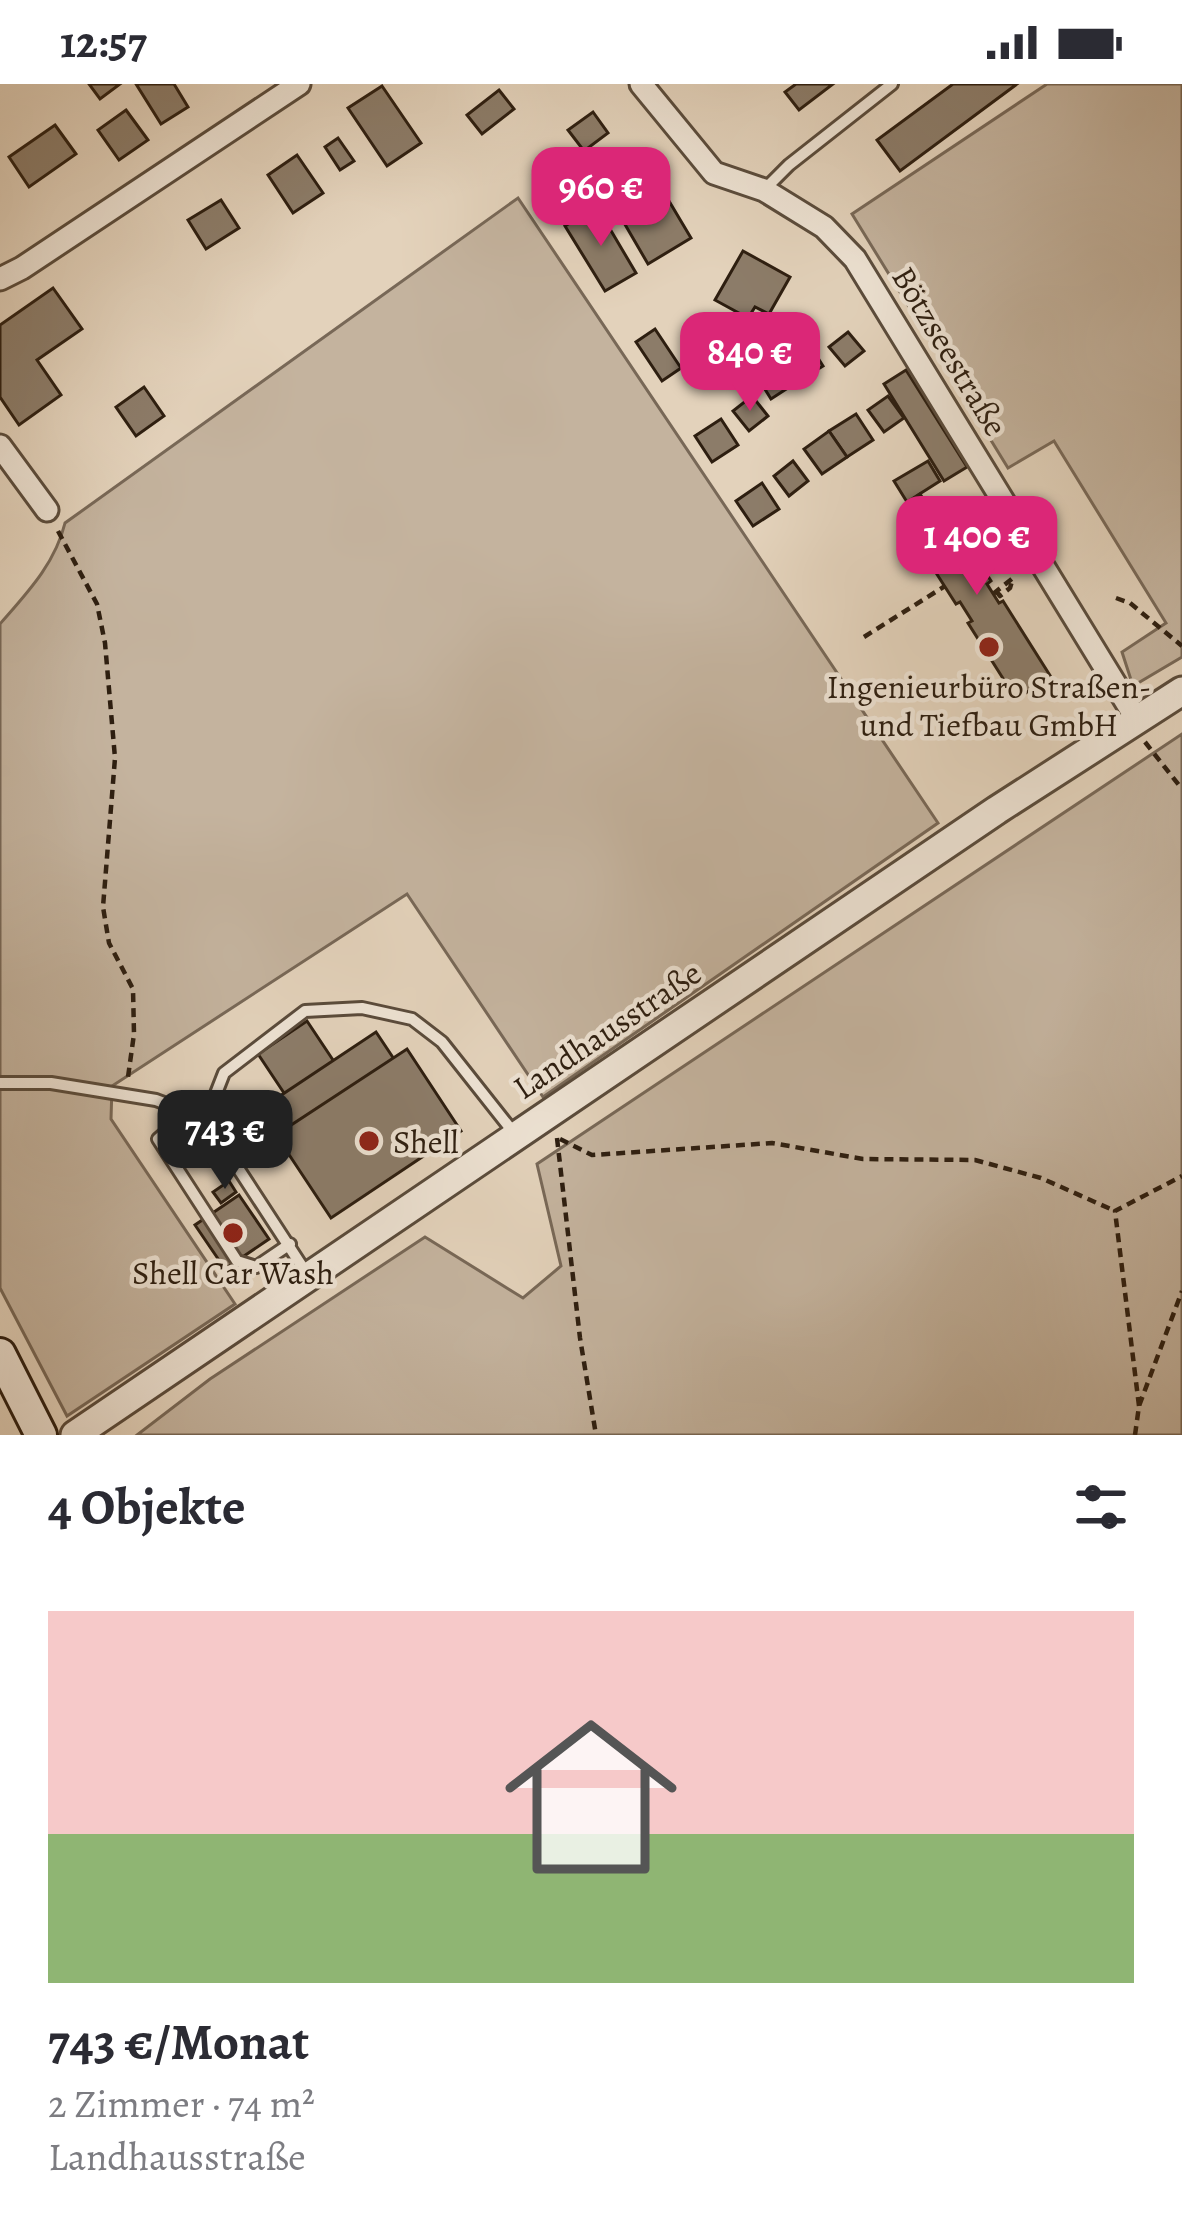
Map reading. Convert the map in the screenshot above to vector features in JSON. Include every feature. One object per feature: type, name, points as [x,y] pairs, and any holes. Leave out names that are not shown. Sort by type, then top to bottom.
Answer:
[{"type":"main road","points":[[0,1354],[41,1435]]},
{"type":"street","points":[[0,279],[299,84]]},
{"type":"street","name":"Bötzseestraße","points":[[641,84],[714,173],[764,190],[824,227],[855,259],[1141,731]]},
{"type":"street","points":[[0,446],[46,510]]},
{"type":"street","name":"Landhausstraße","points":[[75,1435],[516,1135],[546,1123],[1141,731],[1182,691]]},
{"type":"lane","points":[[764,190],[892,84]]},
{"type":"lane","points":[[206,1119],[224,1073],[305,1011],[362,1008],[412,1019],[442,1042],[516,1135]]},
{"type":"lane","points":[[0,1083],[51,1083],[156,1100],[206,1119],[307,1274]]},
{"type":"lane","points":[[189,1112],[158,1139],[237,1261],[256,1267],[290,1244]]},
{"type":"lane","points":[[244,1202],[257,1193]]},
{"type":"lane","points":[[252,1214],[265,1205]]},
{"type":"lane","points":[[261,1227],[274,1218]]},
{"type":"path","points":[[46,510],[97,604],[105,643],[115,758],[103,907],[109,943],[133,989],[134,1034],[125,1095]]},
{"type":"path","points":[[864,637],[945,586]]},
{"type":"path","points":[[1116,598],[1130,603],[1182,646]]},
{"type":"path","points":[[1141,731],[1182,789]]},
{"type":"path","points":[[596,1435],[557,1138],[592,1155],[772,1143],[863,1159],[975,1160],[1041,1178],[1115,1210]]},
{"type":"path","points":[[1115,1210],[1182,1176]]},
{"type":"path","points":[[1115,1210],[1138,1406],[1135,1435]]},
{"type":"path","points":[[1138,1406],[1182,1292]]},
{"type":"shaded area","points":[[1047,84],[1182,84],[1182,657],[1133,686],[1122,652],[1166,623],[1054,441],[1008,468],[852,214]]},
{"type":"shaded area","points":[[518,198],[938,823],[543,1097],[407,894],[112,1086],[111,1119],[235,1304],[67,1416],[0,1288],[0,624],[47,565],[65,523]]},
{"type":"shaded area","points":[[1182,734],[1182,1435],[137,1435],[210,1379],[425,1237],[523,1298],[561,1266],[537,1164]]},
{"type":"building","points":[[89,84],[120,84],[100,99]]},
{"type":"building","points":[[136,84],[174,84],[188,107],[161,124]]},
{"type":"building","points":[[796,84],[833,84],[799,110],[785,92]]},
{"type":"building","points":[[953,84],[1017,84],[900,171],[877,140]]},
{"type":"building","points":[[382,86],[421,143],[387,166],[348,108]]},
{"type":"building","points":[[499,90],[514,109],[482,134],[467,115]]},
{"type":"building","points":[[126,110],[148,140],[119,160],[98,130]]},
{"type":"building","points":[[593,112],[608,133],[584,151],[568,130]]},
{"type":"building","points":[[55,125],[76,154],[29,187],[9,157]]},
{"type":"building","points":[[338,138],[354,161],[340,170],[325,147]]},
{"type":"building","points":[[297,155],[323,193],[293,213],[268,175]]},
{"type":"building","points":[[666,196],[691,238],[648,264],[623,221]]},
{"type":"building","points":[[221,200],[239,228],[206,249],[188,220]]},
{"type":"building","points":[[597,207],[636,273],[605,291],[565,226]]},
{"type":"building","points":[[743,251],[790,277],[769,314],[755,307],[748,318],[715,300]]},
{"type":"building","points":[[53,288],[82,329],[37,360],[61,395],[19,425],[0,397],[0,325]]},
{"type":"building","points":[[655,329],[681,368],[662,381],[636,342]]},
{"type":"building","points":[[848,332],[864,351],[845,366],[829,347]]},
{"type":"building","points":[[806,339],[823,366],[797,382],[780,357]]},
{"type":"building","points":[[780,357],[797,382],[771,399],[755,373]]},
{"type":"building","points":[[906,370],[967,467],[944,481],[884,384]]},
{"type":"building","points":[[144,387],[164,416],[136,436],[116,407]]},
{"type":"building","points":[[752,396],[768,416],[749,431],[733,411]]},
{"type":"building","points":[[888,396],[904,418],[884,432],[868,410]]},
{"type":"building","points":[[856,414],[873,440],[847,457],[829,431]]},
{"type":"building","points":[[721,419],[738,445],[712,462],[695,436]]},
{"type":"building","points":[[829,431],[847,457],[822,474],[804,449]]},
{"type":"building","points":[[793,461],[808,481],[789,496],[774,476]]},
{"type":"building","points":[[928,461],[940,481],[907,502],[894,481]]},
{"type":"building","points":[[762,483],[779,509],[753,526],[736,501]]},
{"type":"building","points":[[920,494],[933,513],[944,506],[991,581],[987,584],[1051,677],[1016,699],[960,602],[956,604],[908,529],[920,521],[908,503]]},
{"type":"building","points":[[307,1021],[337,1066],[288,1099],[258,1054]]},
{"type":"building","points":[[376,1032],[396,1062],[291,1132],[271,1102]]},
{"type":"building","points":[[407,1049],[461,1131],[331,1218],[276,1135]]},
{"type":"building","points":[[229,1181],[236,1192],[221,1203],[213,1192]]},
{"type":"building","name":"Shell Car Wash","points":[[239,1195],[269,1239],[225,1269],[195,1225]]},
{"type":"place","name":"Ingenieurbüro Straßen- und Tiefbau GmbH","points":[[989,647]]},
{"type":"place","name":"Shell","points":[[369,1141]]},
{"type":"place","name":"Shell Car Wash","points":[[233,1233]]}]
